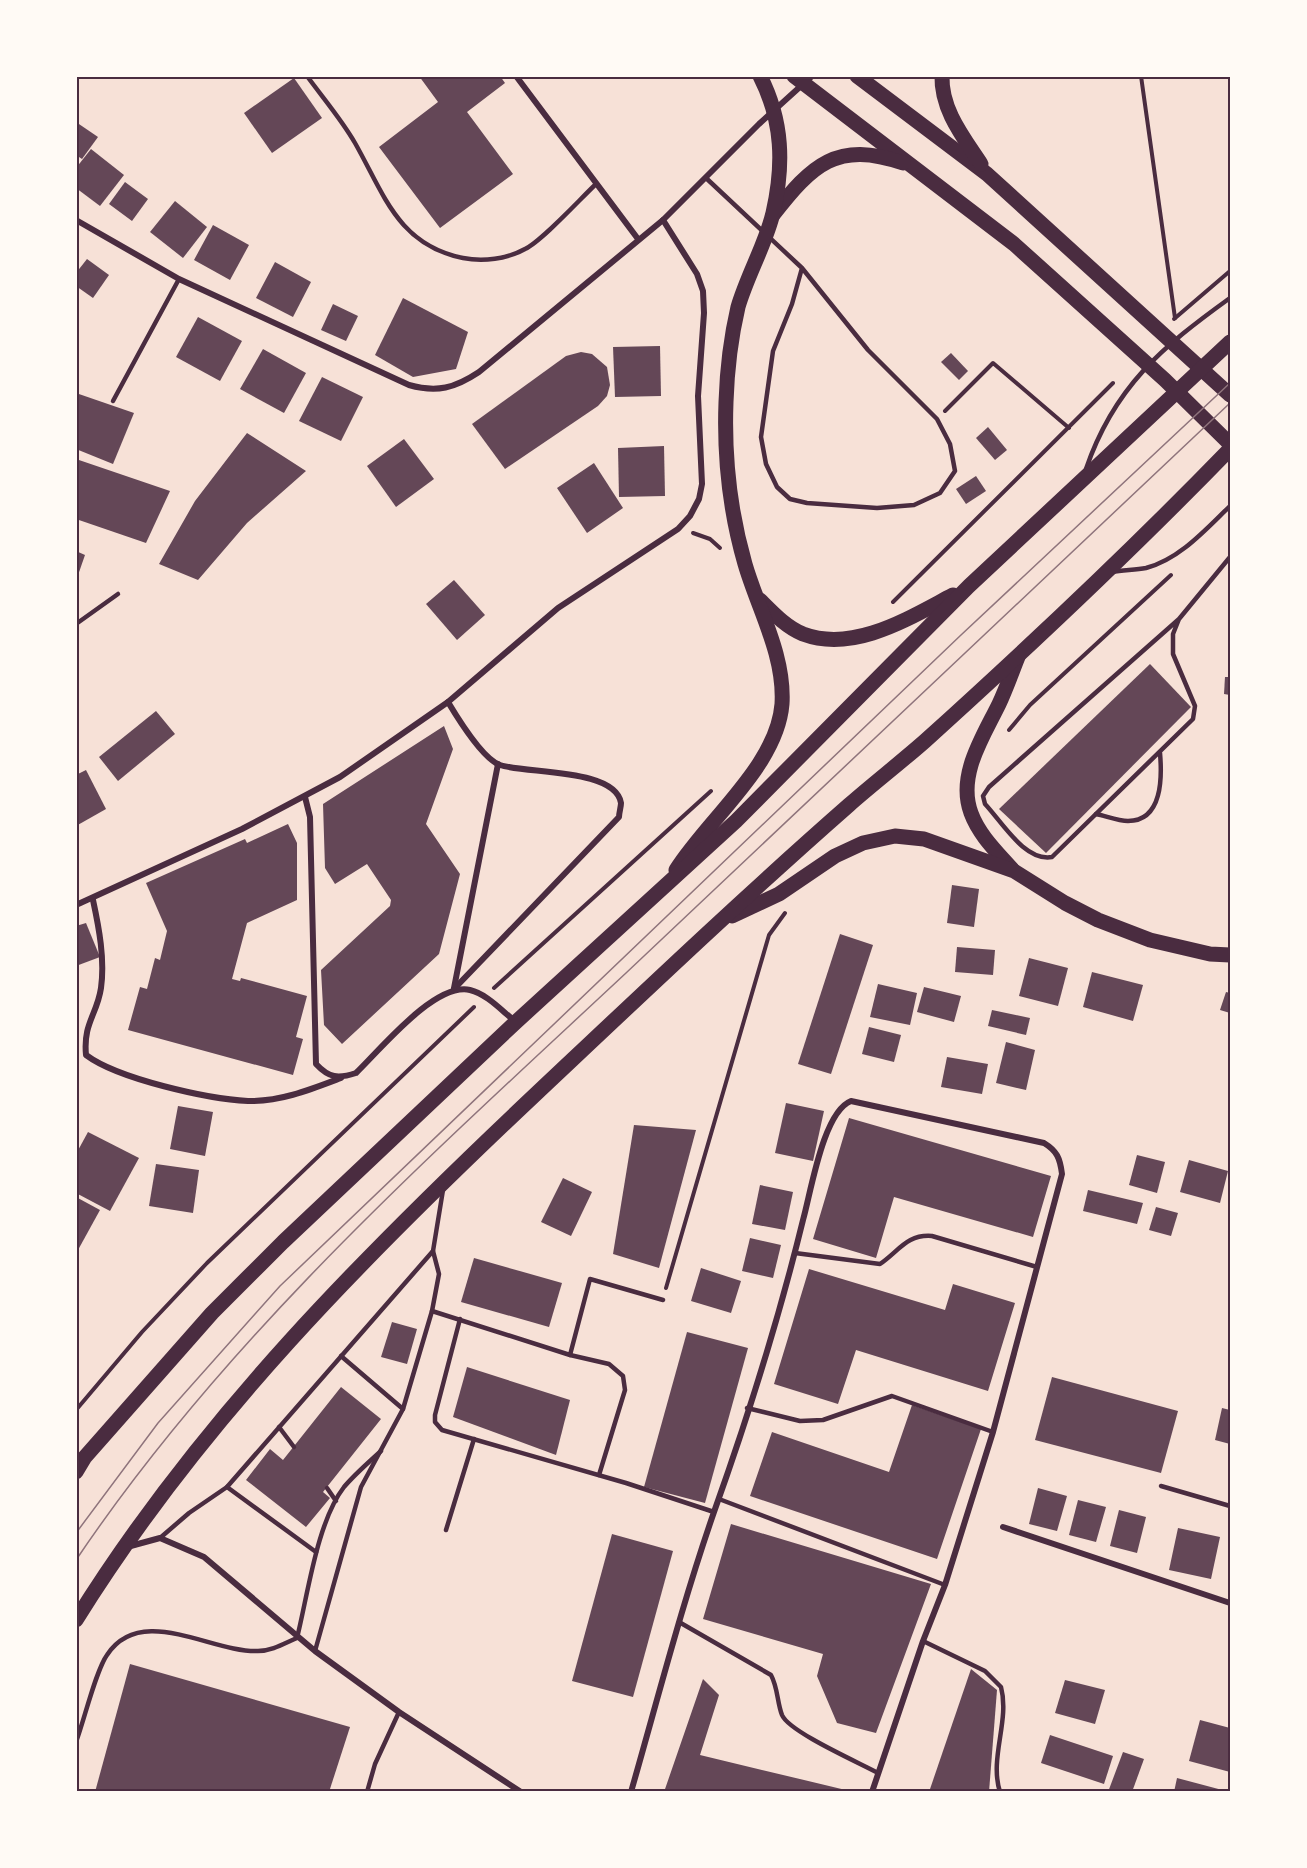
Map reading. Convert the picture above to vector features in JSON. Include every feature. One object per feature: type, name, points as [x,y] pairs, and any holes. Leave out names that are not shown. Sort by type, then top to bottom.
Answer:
[{"type":"main road","points":[[662,890],[690,848],[752,774],[774,737],[782,704],[777,662],[760,600],[745,565],[731,498],[726,402],[729,360],[738,308],[772,215],[780,139],[773,101],[760,76]]},
{"type":"main road","points":[[794,76],[919,169],[1014,244],[1166,380],[1230,444]]},
{"type":"main road","points":[[857,76],[987,174],[1036,216],[1230,395]]},
{"type":"main road","points":[[942,76],[945,100],[955,124],[987,174]]},
{"type":"main road","points":[[772,215],[798,182],[816,166],[833,157],[853,153],[883,156],[919,169]]},
{"type":"main road","points":[[76,1472],[83,1455],[212,1313],[283,1242],[516,1022],[662,890],[793,766],[969,586],[1230,342]]},
{"type":"main road","points":[[76,1620],[122,1548],[213,1430],[298,1329],[446,1179],[722,920],[850,804],[922,743],[1020,652],[1230,449]]},
{"type":"main road","points":[[760,600],[783,623],[801,633],[823,640],[847,639],[873,633],[969,586]]},
{"type":"main road","points":[[1014,871],[982,835],[970,813],[967,792],[976,749],[1000,701],[1020,652]]},
{"type":"main road","points":[[722,920],[778,894],[835,856],[863,843],[895,836],[924,838],[1014,871],[1065,903],[1098,920],[1150,940],[1210,954],[1230,955]]},
{"type":"street","points":[[516,76],[638,239]]},
{"type":"street","points":[[76,220],[179,279],[409,385],[441,390],[454,387],[479,372],[663,220],[759,124],[812,76]]},
{"type":"street","points":[[76,905],[93,900],[305,797],[390,744],[448,702],[558,608],[678,529],[690,516],[699,499],[702,468],[698,396],[705,313],[703,291],[697,274],[663,220]]},
{"type":"street","points":[[93,900],[102,957],[101,989],[84,1036],[86,1055],[100,1066],[188,1092],[249,1101],[290,1095],[356,1073],[423,1008],[454,989],[619,817],[621,803],[615,792],[599,781],[498,764],[469,734],[448,702]]},
{"type":"street","points":[[454,989],[498,764]]},
{"type":"street","points":[[305,797],[310,817],[316,1064],[326,1075],[342,1078]]},
{"type":"street","points":[[454,989],[470,990],[485,997],[516,1022]]},
{"type":"street","points":[[631,1791],[679,1622],[795,1253],[831,1122],[843,1104],[851,1101],[1032,1140],[1054,1149],[1061,1160],[1062,1174],[993,1432],[945,1585],[923,1641],[872,1791]]},
{"type":"street","points":[[1003,1527],[1230,1603]]},
{"type":"street","points":[[122,1548],[160,1538],[204,1557],[297,1638],[399,1712],[521,1791]]},
{"type":"lane","points":[[307,76],[355,143],[391,210],[416,238],[445,254],[476,261],[501,258],[527,249],[596,184]]},
{"type":"lane","points":[[706,178],[802,268],[868,350],[937,419],[950,444],[955,471],[940,493],[914,505],[877,508],[807,503],[790,499],[777,487],[766,464],[761,437],[773,351],[792,304],[802,268]]},
{"type":"lane","points":[[113,401],[179,279]]},
{"type":"lane","points":[[1082,480],[1096,441],[1120,399],[1164,349],[1230,298]]},
{"type":"lane","points":[[1104,573],[1146,568],[1164,561],[1185,548],[1230,506]]},
{"type":"lane","points":[[1179,620],[1173,634],[1173,654],[1195,706],[1187,726],[1052,857],[1042,859],[1028,851],[985,804],[983,796],[989,787],[1179,620],[1230,557]]},
{"type":"lane","points":[[76,624],[118,594]]},
{"type":"lane","points":[[1096,814],[1129,821],[1140,818],[1149,810],[1157,799],[1162,783],[1160,753]]},
{"type":"lane","points":[[315,1651],[361,1487],[403,1409],[432,1311],[439,1274],[433,1251],[446,1179]]},
{"type":"lane","points":[[795,1253],[880,1264],[909,1239],[921,1235],[932,1236],[1037,1267]]},
{"type":"lane","points":[[160,1538],[189,1513],[227,1487],[433,1251]]},
{"type":"lane","points":[[570,1355],[590,1279],[663,1300]]},
{"type":"lane","points":[[432,1311],[570,1355],[609,1365],[623,1376],[625,1390],[599,1475]]},
{"type":"lane","points":[[460,1319],[435,1422],[442,1430],[599,1475],[714,1512]]},
{"type":"lane","points":[[341,1356],[403,1409]]},
{"type":"lane","points":[[747,1408],[800,1421],[823,1420],[892,1396],[993,1432]]},
{"type":"lane","points":[[279,1427],[294,1448]]},
{"type":"lane","points":[[446,1530],[474,1439]]},
{"type":"lane","points":[[76,1742],[106,1655],[123,1638],[146,1632],[176,1632],[238,1651],[261,1652],[297,1638],[316,1552],[336,1501],[344,1487],[381,1451]]},
{"type":"lane","points":[[1161,1486],[1230,1506]]},
{"type":"lane","points":[[227,1487],[316,1552]]},
{"type":"lane","points":[[327,1488],[336,1501]]},
{"type":"lane","points":[[719,1499],[945,1585]]},
{"type":"lane","points":[[679,1622],[771,1675],[777,1686],[783,1716],[796,1730],[878,1773]]},
{"type":"lane","points":[[923,1641],[985,1671],[1001,1687],[1003,1709],[997,1755],[1000,1791]]},
{"type":"lane","points":[[368,1791],[375,1764],[399,1712]]},
{"type":"path","points":[[1141,76],[1175,318]]},
{"type":"path","points":[[888,606],[1069,428],[993,363],[937,419]]},
{"type":"path","points":[[692,533],[710,539],[724,552],[741,547]]},
{"type":"path","points":[[1008,732],[1030,705],[1173,573]]},
{"type":"path","points":[[76,1410],[142,1332],[207,1263],[485,997],[712,790]]},
{"type":"path","points":[[663,1300],[769,935],[787,910]]},
{"type":"building","points":[[419,76],[500,76],[505,83],[467,112],[513,174],[440,228],[379,147],[438,102]]},
{"type":"building","points":[[294,78],[322,118],[272,153],[244,113]]},
{"type":"building","points":[[76,122],[98,137],[82,159],[76,155]]},
{"type":"building","points":[[91,149],[124,175],[100,206],[76,188],[76,168]]},
{"type":"building","points":[[125,182],[148,199],[132,221],[109,204]]},
{"type":"building","points":[[175,201],[207,227],[183,258],[150,232]]},
{"type":"building","points":[[213,225],[249,245],[230,280],[194,260]]},
{"type":"building","points":[[87,259],[109,275],[93,298],[76,286],[76,273]]},
{"type":"building","points":[[275,262],[311,282],[293,317],[256,298]]},
{"type":"building","points":[[403,298],[468,332],[456,369],[413,377],[375,355]]},
{"type":"building","points":[[333,304],[358,316],[346,341],[321,330]]},
{"type":"building","points":[[198,317],[242,341],[220,381],[176,357]]},
{"type":"building","points":[[660,346],[661,396],[615,397],[613,347]]},
{"type":"building","points":[[263,349],[306,373],[284,413],[240,389]]},
{"type":"building","points":[[581,352],[592,354],[607,367],[610,385],[607,396],[598,406],[505,469],[472,424],[566,356]]},
{"type":"building","points":[[951,353],[968,371],[959,380],[941,362]]},
{"type":"building","points":[[322,377],[363,397],[341,441],[299,421]]},
{"type":"building","points":[[76,393],[134,413],[113,464],[76,449]]},
{"type":"building","points":[[988,427],[1007,450],[995,460],[976,438]]},
{"type":"building","points":[[247,433],[306,471],[247,523],[198,580],[159,564],[195,501]]},
{"type":"building","points":[[404,439],[434,479],[396,507],[367,466]]},
{"type":"building","points":[[664,446],[665,496],[619,497],[618,448]]},
{"type":"building","points":[[76,459],[170,491],[146,543],[76,519]]},
{"type":"building","points":[[594,463],[623,508],[587,533],[557,488]]},
{"type":"building","points":[[976,476],[986,491],[966,504],[956,489]]},
{"type":"building","points":[[76,551],[85,555],[77,578],[76,578]]},
{"type":"building","points":[[454,580],[485,615],[457,640],[426,604]]},
{"type":"building","points":[[1150,664],[1191,707],[1046,853],[999,809]]},
{"type":"building","points":[[1225,677],[1230,677],[1230,695],[1224,694]]},
{"type":"building","points":[[156,711],[175,734],[118,781],[99,757]]},
{"type":"building","points":[[444,726],[453,749],[426,824],[460,874],[439,954],[342,1044],[324,1025],[321,970],[390,906],[391,900],[367,864],[335,884],[325,868],[323,804]]},
{"type":"building","points":[[86,770],[106,809],[76,826],[76,775]]},
{"type":"building","points":[[288,824],[297,843],[297,900],[247,923],[232,979],[240,981],[241,978],[307,996],[296,1037],[303,1039],[293,1075],[128,1030],[140,987],[147,989],[155,958],[160,960],[167,931],[146,883],[245,839],[247,843]]},
{"type":"building","points":[[952,885],[979,889],[974,927],[947,923]]},
{"type":"building","points":[[86,923],[100,957],[76,966],[76,926]]},
{"type":"building","points":[[840,934],[873,945],[831,1074],[798,1064]]},
{"type":"building","points":[[957,947],[995,950],[993,975],[955,972]]},
{"type":"building","points":[[1029,958],[1068,968],[1058,1006],[1019,996]]},
{"type":"building","points":[[1092,972],[1143,985],[1133,1021],[1083,1007]]},
{"type":"building","points":[[878,984],[917,993],[910,1025],[870,1017]]},
{"type":"building","points":[[924,987],[961,996],[954,1022],[917,1012]]},
{"type":"building","points":[[1226,992],[1230,993],[1230,1013],[1220,1010]]},
{"type":"building","points":[[992,1010],[1030,1018],[1026,1035],[988,1026]]},
{"type":"building","points":[[869,1027],[901,1035],[894,1062],[862,1054]]},
{"type":"building","points":[[1006,1042],[1035,1050],[1026,1090],[996,1083]]},
{"type":"building","points":[[947,1057],[988,1064],[982,1094],[941,1087]]},
{"type":"building","points":[[786,1103],[824,1111],[813,1161],[775,1153]]},
{"type":"building","points":[[178,1106],[213,1112],[205,1156],[170,1149]]},
{"type":"building","points":[[849,1118],[1051,1176],[1033,1237],[894,1197],[876,1258],[813,1239]]},
{"type":"building","points":[[634,1125],[696,1130],[659,1268],[613,1254]]},
{"type":"building","points":[[88,1132],[139,1158],[110,1211],[76,1193],[76,1154]]},
{"type":"building","points":[[1137,1155],[1165,1162],[1157,1193],[1129,1185]]},
{"type":"building","points":[[1189,1160],[1228,1171],[1220,1203],[1180,1192]]},
{"type":"building","points":[[156,1164],[199,1170],[193,1213],[149,1206]]},
{"type":"building","points":[[563,1178],[592,1192],[571,1236],[541,1222]]},
{"type":"building","points":[[760,1185],[793,1192],[785,1230],[752,1224]]},
{"type":"building","points":[[1088,1190],[1143,1203],[1137,1224],[1083,1211]]},
{"type":"building","points":[[76,1197],[100,1210],[78,1250],[76,1249]]},
{"type":"building","points":[[1156,1207],[1178,1213],[1171,1236],[1149,1230]]},
{"type":"building","points":[[750,1238],[781,1245],[773,1278],[742,1271]]},
{"type":"building","points":[[474,1258],[562,1283],[549,1327],[461,1302]]},
{"type":"building","points":[[701,1268],[741,1281],[731,1313],[691,1301]]},
{"type":"building","points":[[809,1269],[945,1310],[953,1284],[1015,1303],[988,1391],[856,1350],[838,1404],[774,1384]]},
{"type":"building","points":[[392,1322],[417,1329],[407,1364],[381,1357]]},
{"type":"building","points":[[687,1332],[748,1348],[705,1503],[644,1487]]},
{"type":"building","points":[[467,1367],[570,1400],[556,1455],[453,1417]]},
{"type":"building","points":[[1052,1377],[1178,1411],[1161,1473],[1035,1440]]},
{"type":"building","points":[[341,1387],[381,1419],[323,1492],[330,1498],[306,1527],[246,1480],[270,1449],[283,1460]]},
{"type":"building","points":[[912,1405],[981,1429],[937,1559],[750,1496],[772,1432],[889,1472]]},
{"type":"building","points":[[1222,1408],[1230,1410],[1230,1444],[1215,1440]]},
{"type":"building","points":[[1038,1488],[1067,1496],[1057,1531],[1029,1524]]},
{"type":"building","points":[[1078,1500],[1106,1507],[1096,1542],[1069,1535]]},
{"type":"building","points":[[1119,1510],[1146,1517],[1137,1553],[1110,1546]]},
{"type":"building","points":[[731,1524],[931,1584],[876,1733],[837,1723],[817,1676],[823,1654],[703,1619]]},
{"type":"building","points":[[1178,1528],[1220,1537],[1211,1579],[1169,1570]]},
{"type":"building","points":[[612,1534],[673,1551],[633,1697],[572,1681]]},
{"type":"building","points":[[130,1664],[350,1727],[329,1792],[95,1792]]},
{"type":"building","points":[[971,1669],[997,1690],[989,1792],[929,1792]]},
{"type":"building","points":[[703,1679],[719,1695],[700,1755],[854,1792],[664,1792]]},
{"type":"building","points":[[1065,1680],[1105,1690],[1095,1724],[1055,1713]]},
{"type":"building","points":[[1200,1720],[1230,1728],[1230,1772],[1189,1761]]},
{"type":"building","points":[[1050,1735],[1113,1756],[1104,1784],[1041,1763]]},
{"type":"building","points":[[1123,1752],[1144,1759],[1132,1792],[1108,1792]]},
{"type":"building","points":[[1177,1778],[1226,1791],[1226,1792],[1174,1792]]},
{"type":"tram line","points":[[76,1533],[158,1423],[280,1286],[961,635],[1230,383]]},
{"type":"tram line","points":[[76,1560],[135,1478],[198,1400],[334,1251],[479,1110],[1230,403]]}]
